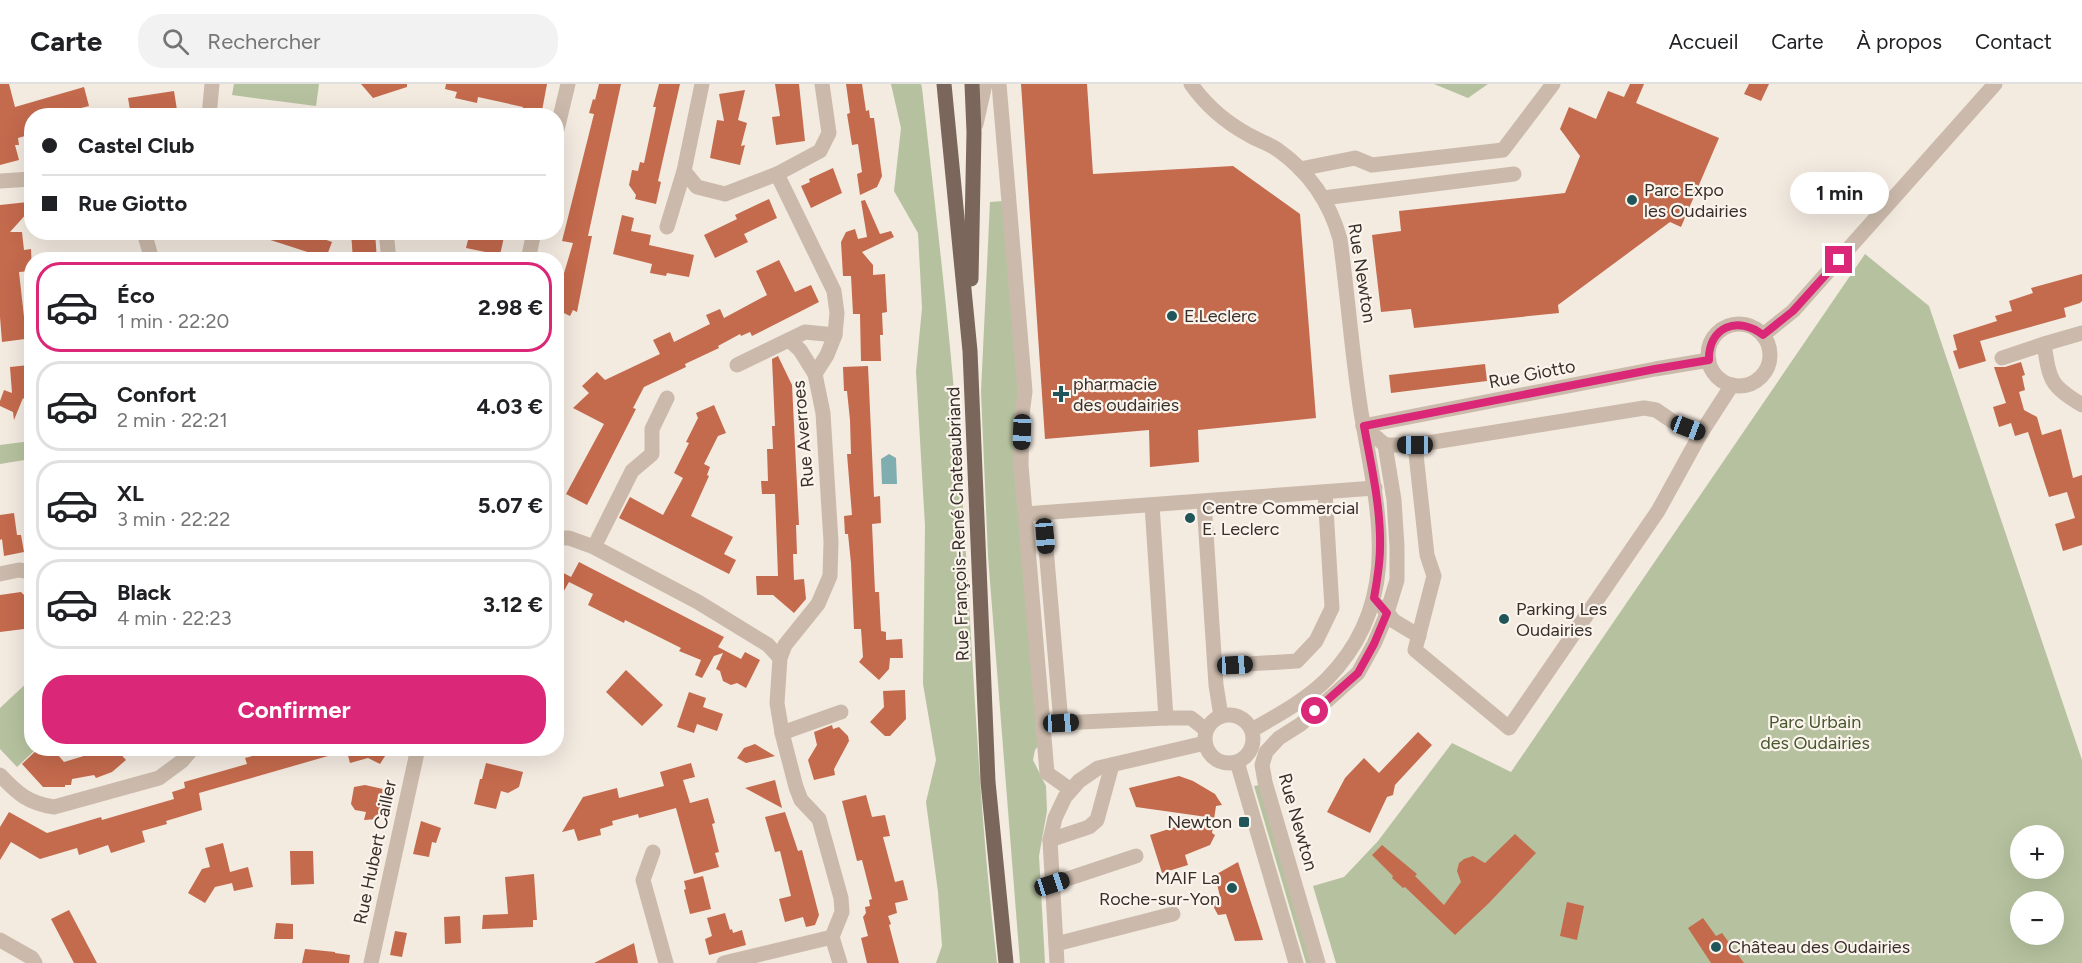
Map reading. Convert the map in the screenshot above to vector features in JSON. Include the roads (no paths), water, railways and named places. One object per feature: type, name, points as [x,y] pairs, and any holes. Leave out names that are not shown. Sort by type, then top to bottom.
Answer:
[{"type":"main road","name":"Rue François-René Chateaubriand","points":[[944,84],[970,351],[988,782],[1005,963]]},
{"type":"main road","points":[[970,351],[974,132],[972,84]]},
{"type":"street","points":[[210,108],[212,84]]},
{"type":"street","points":[[562,108],[568,84]]},
{"type":"street","points":[[667,227],[684,171],[702,84]]},
{"type":"street","points":[[684,171],[697,187],[725,194],[777,174],[820,151],[830,133],[822,84]]},
{"type":"street","points":[[974,132],[985,84]]},
{"type":"street","points":[[999,84],[1025,391],[1021,465],[1047,773],[1071,790]]},
{"type":"street","name":"Rue Newton","points":[[1191,84],[1212,110],[1228,123],[1277,149],[1300,169],[1317,188],[1336,223],[1364,426],[1375,488],[1380,544],[1379,572],[1374,598],[1361,635],[1327,679],[1282,713],[1257,741]]},
{"type":"street","points":[[1300,169],[1355,158],[1371,165],[1503,150],[1553,84]]},
{"type":"street","points":[[1763,335],[1793,311],[1995,84]]},
{"type":"street","name":"Rue Averroes","points":[[777,174],[834,291],[837,313],[835,335],[827,355],[815,374],[823,413],[831,543],[830,576],[818,604],[785,645],[780,658]]},
{"type":"street","points":[[1323,198],[1514,174]]},
{"type":"street","points":[[0,181],[24,180]]},
{"type":"street","points":[[1733,325],[1745,325],[1754,327],[1763,335],[1769,345],[1770,356],[1768,366],[1759,379],[1747,385],[1732,385],[1721,380],[1713,371],[1709,351],[1712,340],[1721,330],[1733,325]]},
{"type":"street","points":[[737,365],[805,332],[835,335]]},
{"type":"street","points":[[2002,358],[2082,333]]},
{"type":"street","points":[[789,340],[800,350],[815,374]]},
{"type":"street","points":[[2044,344],[2047,366],[2054,385],[2082,405]]},
{"type":"street","name":"Rue Giotto","points":[[1364,426],[1709,360]]},
{"type":"street","points":[[1415,445],[1427,555],[1434,576],[1415,650],[1509,728],[1658,511],[1701,433],[1732,385]]},
{"type":"street","points":[[594,547],[632,471],[652,454],[652,429],[667,398]]},
{"type":"street","points":[[1364,426],[1385,445],[1415,445],[1644,408],[1656,410],[1675,423],[1701,433]]},
{"type":"street","name":"Rue Newton","points":[[1257,741],[1279,738],[1301,724],[1358,673],[1390,617],[1397,580],[1397,546],[1394,500],[1385,445]]},
{"type":"street","points":[[1025,514],[1375,488]]},
{"type":"street","points":[[1215,666],[1297,661],[1316,641],[1332,608],[1325,492]]},
{"type":"street","points":[[1204,502],[1215,666],[1221,716]]},
{"type":"street","points":[[1152,505],[1166,718]]},
{"type":"street","points":[[1043,513],[1061,723],[1191,718],[1206,737],[1208,751],[1220,762],[1236,762],[1248,755],[1257,741],[1242,718],[1235,715],[1221,716],[1215,719],[1206,737],[1098,768],[1079,781],[1065,797],[1055,818],[1050,840],[1057,963]]},
{"type":"street","points":[[564,538],[594,547],[698,602],[768,645],[780,658],[777,703],[782,733],[801,800],[819,819],[841,898],[842,912],[832,937],[840,963]]},
{"type":"street","points":[[0,574],[24,571]]},
{"type":"street","points":[[1374,598],[1390,617],[1419,636]]},
{"type":"street","points":[[782,733],[841,712]]},
{"type":"street","name":"Rue Newton","points":[[1257,741],[1265,782],[1318,963]]},
{"type":"street","points":[[0,775],[18,794],[37,804],[54,807],[159,778],[186,756]]},
{"type":"street","name":"Rue Hubert Cailler","points":[[371,963],[416,756]]},
{"type":"street","points":[[1236,762],[1296,963]]},
{"type":"street","points":[[1050,840],[1089,827],[1097,820],[1112,765]]},
{"type":"street","points":[[653,852],[643,880],[666,963]]},
{"type":"street","points":[[1052,884],[1136,856]]},
{"type":"street","points":[[1056,944],[1173,914]]},
{"type":"street","points":[[724,963],[832,937]]},
{"type":"street","points":[[0,939],[32,958],[35,963]]},
{"type":"water","points":[[889,454],[896,458],[897,484],[882,484],[881,459]]},
{"type":"place","name":"Parc Expo les Oudairies","points":[[1632,200]]},
{"type":"place","name":"E.Leclerc","points":[[1172,316]]},
{"type":"place","name":"pharmacie des oudairies","points":[[1061,394]]},
{"type":"place","name":"Centre Commercial E. Leclerc","points":[[1190,518]]},
{"type":"place","name":"Parking Les Oudairies","points":[[1504,619]]},
{"type":"place","name":"Newton","points":[[1244,822]]},
{"type":"place","name":"MAIF La Roche-sur-Yon","points":[[1232,888]]},
{"type":"place","name":"Château des Oudairies","points":[[1716,947]]},
{"type":"park label","name":"Parc Urbain des Oudairies","points":[[1815,732]]}]
